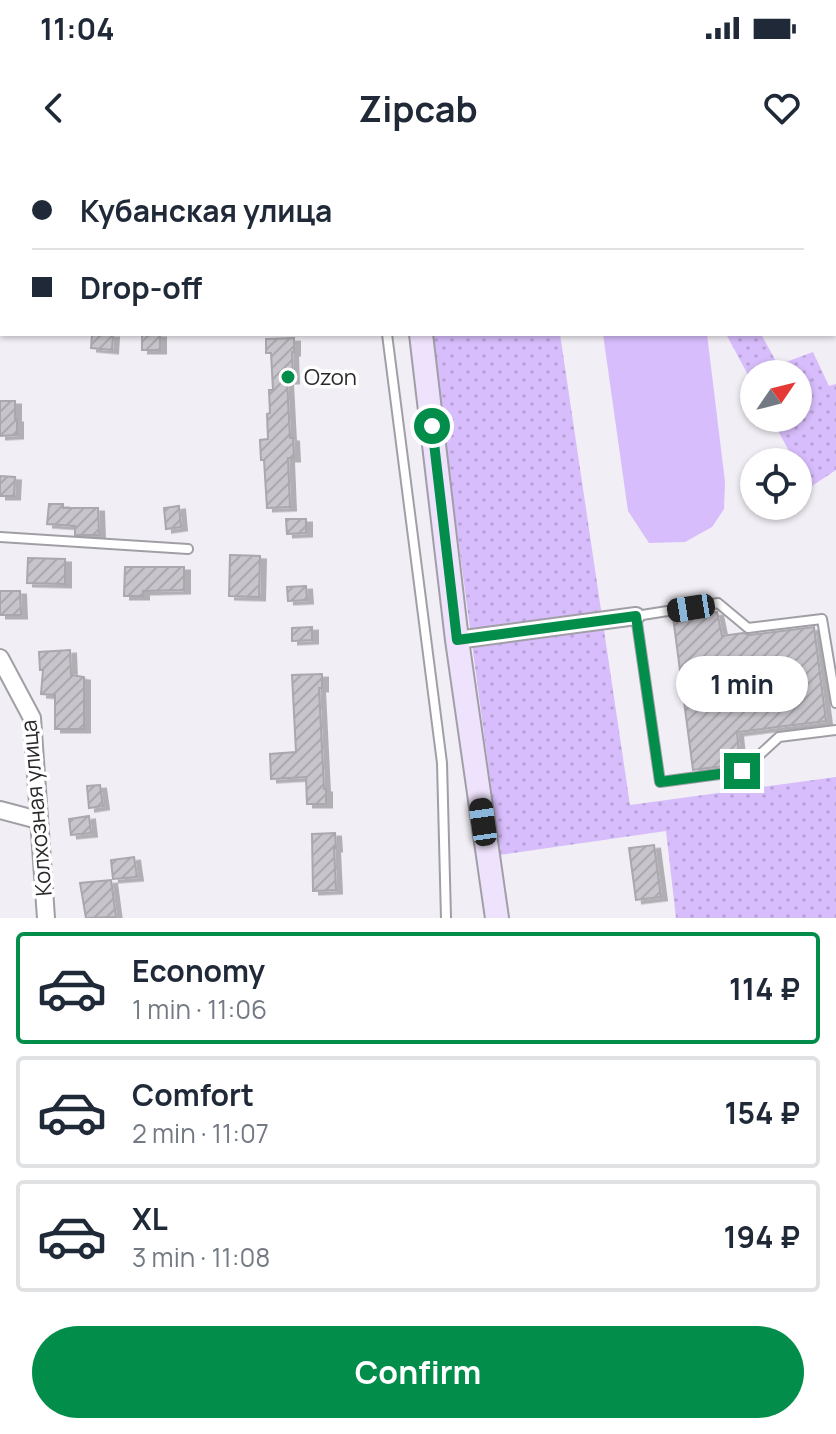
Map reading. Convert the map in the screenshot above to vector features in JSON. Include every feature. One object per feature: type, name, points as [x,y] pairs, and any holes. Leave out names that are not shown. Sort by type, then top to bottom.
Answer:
[{"type":"main road","points":[[421,336],[457,640],[497,918]]},
{"type":"street","points":[[457,640],[636,616]]},
{"type":"street","name":"Колхозная улица","points":[[0,658],[32,718],[46,918]]},
{"type":"street","points":[[0,810],[38,820]]},
{"type":"lane","points":[[387,336],[442,763],[446,918]]},
{"type":"lane","points":[[0,537],[188,549]]},
{"type":"lane","points":[[836,703],[822,619],[748,628],[718,603],[636,616],[660,782],[742,771],[779,737],[836,730]]},
{"type":"shaded area","points":[[431,336],[560,336],[630,805],[836,777],[836,918],[676,918],[666,831],[500,855]]},
{"type":"shaded area","points":[[603,336],[707,336],[725,482],[724,509],[712,527],[685,542],[649,543],[628,511]]},
{"type":"shaded area","points":[[727,336],[762,336],[775,360],[740,360]]},
{"type":"shaded area","points":[[813,352],[829,386],[836,384],[836,470],[812,486],[812,448],[787,448],[779,432],[812,432],[812,360],[791,360]]},
{"type":"building","points":[[92,336],[113,336],[112,350],[91,348]]},
{"type":"building","points":[[142,336],[160,336],[160,350],[142,350]]},
{"type":"building","points":[[294,338],[293,380],[287,380],[294,458],[288,458],[290,507],[267,508],[260,440],[268,439],[269,390],[273,390],[271,353],[266,353],[266,339]]},
{"type":"building","points":[[0,401],[15,401],[17,435],[0,436]]},
{"type":"building","points":[[0,476],[15,477],[14,496],[0,496]]},
{"type":"building","points":[[49,504],[63,504],[63,508],[98,508],[99,535],[75,535],[75,526],[47,524]]},
{"type":"building","points":[[179,506],[181,527],[166,529],[164,508]]},
{"type":"building","points":[[286,519],[306,519],[306,533],[287,534]]},
{"type":"building","points":[[230,555],[260,556],[259,597],[229,596]]},
{"type":"building","points":[[28,558],[65,559],[65,584],[27,583]]},
{"type":"building","points":[[125,567],[184,567],[184,590],[143,591],[143,596],[124,596]]},
{"type":"building","points":[[306,586],[307,600],[288,601],[287,587]]},
{"type":"building","points":[[0,591],[20,591],[21,615],[0,615]]},
{"type":"building","points":[[717,612],[722,636],[814,627],[826,721],[737,732],[739,764],[693,770],[673,617]]},
{"type":"building","points":[[312,627],[312,640],[292,641],[292,628]]},
{"type":"building","points":[[70,650],[71,675],[84,677],[84,729],[55,729],[55,695],[41,694],[43,670],[40,670],[39,652]]},
{"type":"building","points":[[322,674],[322,688],[319,688],[326,804],[307,804],[306,777],[271,779],[270,754],[296,752],[292,675]]},
{"type":"building","points":[[100,785],[103,806],[89,808],[87,786]]},
{"type":"building","points":[[89,816],[91,833],[71,835],[69,819]]},
{"type":"building","points":[[335,833],[336,890],[313,891],[312,834]]},
{"type":"building","points":[[654,845],[661,897],[636,900],[629,848]]},
{"type":"building","points":[[134,857],[137,877],[113,879],[111,860]]},
{"type":"building","points":[[111,880],[116,917],[86,918],[80,883]]},
{"type":"place","name":"Ozon","points":[[288,377]]},
{"type":"route","points":[[432,426],[457,640],[636,616],[660,782],[742,771]]}]
